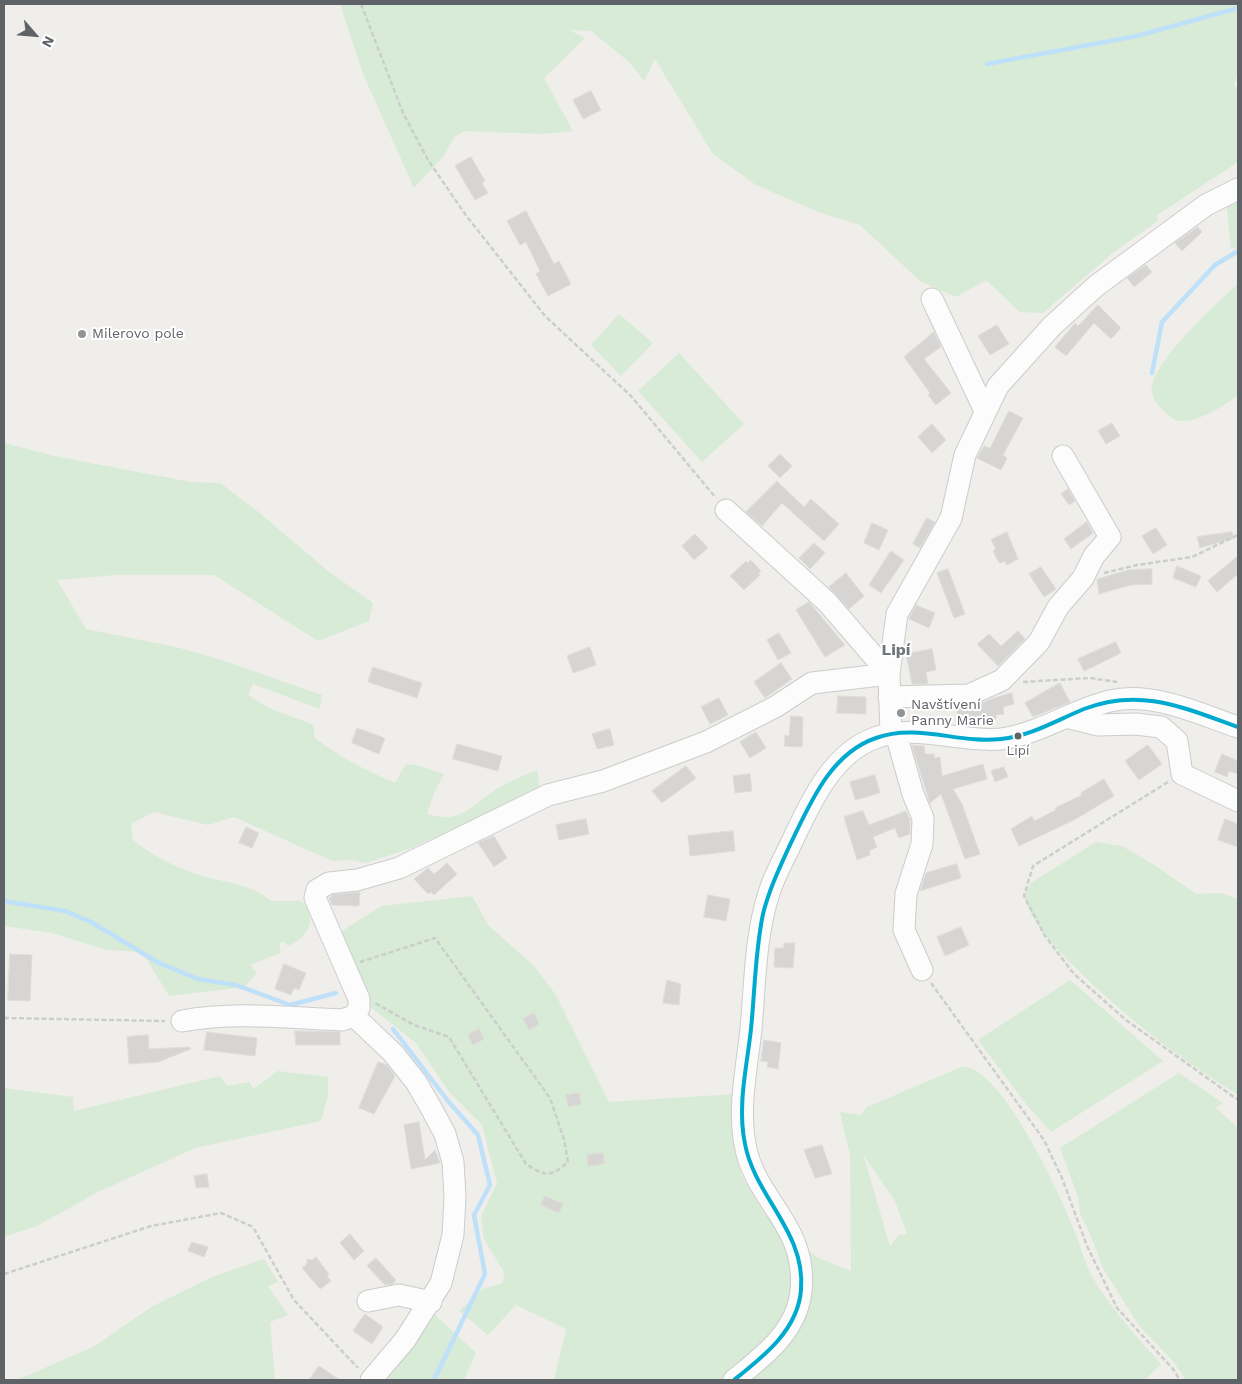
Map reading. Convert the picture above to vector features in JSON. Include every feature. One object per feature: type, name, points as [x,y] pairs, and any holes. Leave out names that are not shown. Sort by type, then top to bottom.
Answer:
[{"type":"street","points":[[922,970],[904,930],[906,894],[922,844],[923,818],[893,734],[889,697],[889,674],[897,614],[951,518],[965,455],[998,386],[1052,326],[1096,286],[1206,206],[1238,189]]},
{"type":"street","points":[[932,300],[985,410]]},
{"type":"street","points":[[889,697],[968,695],[1002,680],[1038,642],[1058,607],[1083,578],[1094,556],[1110,537],[1063,456]]},
{"type":"street","points":[[726,510],[827,602],[889,674]]},
{"type":"street","points":[[182,1021],[240,1014],[342,1020],[354,1016],[359,1008],[356,993],[315,898],[317,890],[329,883],[357,880],[398,868],[548,795],[603,781],[706,742],[775,707],[812,683],[889,674]]},
{"type":"street","points":[[734,1380],[782,1336],[794,1316],[801,1291],[801,1268],[796,1242],[748,1158],[743,1133],[743,1110],[760,935],[766,903],[775,876],[804,817],[830,774],[841,760],[857,747],[872,739],[893,734],[923,733],[999,739],[1034,731],[1110,701],[1129,699],[1168,704],[1238,727]]},
{"type":"street","points":[[1066,717],[1098,725],[1136,724],[1160,727],[1177,741],[1182,774],[1238,801]]},
{"type":"street","points":[[354,1016],[393,1053],[416,1082],[445,1134],[453,1162],[455,1197],[453,1235],[441,1283],[405,1340],[367,1377]]},
{"type":"street","points":[[368,1301],[399,1295],[430,1302]]},
{"type":"path","points":[[361,4],[403,113],[428,160],[465,214],[545,316],[631,396],[726,510]]},
{"type":"path","points":[[1083,578],[1137,565],[1192,557],[1238,535]]},
{"type":"path","points":[[1182,774],[1033,866],[1024,896],[1045,936],[1074,974],[1126,1020],[1238,1100]]},
{"type":"path","points":[[345,966],[435,938],[550,1098],[564,1139],[568,1162],[557,1172],[542,1174],[526,1164],[449,1037],[414,1025],[356,993]]},
{"type":"path","points":[[922,970],[1044,1140],[1062,1178],[1087,1246],[1117,1308],[1173,1369],[1180,1380]]},
{"type":"path","points":[[4,1018],[182,1021]]},
{"type":"path","points":[[4,1274],[151,1226],[221,1213],[253,1227],[294,1300],[367,1377]]},
{"type":"green space","points":[[340,4],[1238,4],[1238,73],[1234,85],[1238,89],[1238,162],[1156,216],[1159,220],[1114,252],[1043,313],[1020,312],[986,280],[956,297],[920,281],[860,225],[821,213],[756,185],[713,154],[655,59],[644,81],[629,62],[591,31],[569,30],[585,38],[544,78],[573,131],[542,134],[465,131],[454,137],[444,156],[414,188],[363,74]]},
{"type":"green space","points":[[1238,196],[1238,249],[1231,248],[1226,202]]},
{"type":"green space","points":[[1238,283],[1238,395],[1209,414],[1191,420],[1176,420],[1167,414],[1155,401],[1152,384],[1158,371],[1177,344]]},
{"type":"green space","points":[[619,314],[653,343],[621,376],[591,345]]},
{"type":"green space","points":[[679,353],[744,424],[702,462],[638,391]]},
{"type":"green space","points":[[4,443],[59,457],[191,482],[220,483],[256,510],[328,571],[373,603],[369,621],[318,641],[214,575],[116,575],[57,580],[86,629],[176,647],[219,659],[322,695],[320,709],[253,684],[248,695],[269,708],[314,725],[314,737],[323,744],[353,763],[395,783],[406,764],[420,766],[444,774],[434,793],[427,814],[439,817],[456,816],[504,785],[537,770],[540,788],[459,832],[428,840],[409,849],[366,863],[350,860],[332,861],[234,817],[208,825],[154,812],[131,824],[133,840],[157,857],[175,866],[202,876],[247,887],[271,901],[301,901],[306,908],[310,921],[306,933],[288,946],[284,942],[280,943],[280,953],[250,965],[257,973],[244,987],[169,996],[142,952],[107,950],[52,933],[4,926]]},
{"type":"green space","points":[[1096,842],[1122,846],[1156,866],[1196,894],[1220,893],[1238,899],[1238,1095],[1173,1051],[1112,1002],[1058,950],[1044,934],[1032,915],[1024,895],[1031,883]]},
{"type":"green space","points":[[472,896],[488,925],[533,965],[556,995],[609,1102],[735,1094],[735,1140],[741,1175],[765,1215],[818,1258],[851,1271],[850,1155],[840,1112],[861,1115],[867,1107],[961,1067],[977,1071],[993,1086],[1011,1108],[1028,1135],[1044,1164],[1075,1232],[1088,1267],[1100,1290],[1125,1323],[1161,1364],[1145,1380],[554,1380],[566,1329],[516,1305],[488,1335],[459,1311],[483,1289],[503,1283],[504,1272],[484,1239],[481,1216],[497,1183],[482,1125],[450,1093],[416,1043],[369,1006],[339,933],[381,906]],"holes":[[[863,1154],[895,1201],[907,1234],[899,1235],[890,1246]]]},
{"type":"green space","points":[[1070,980],[1163,1061],[1051,1132],[1026,1104],[978,1040]]},
{"type":"green space","points":[[278,1071],[328,1077],[328,1096],[321,1121],[195,1148],[98,1192],[37,1226],[4,1237],[4,1088],[73,1097],[74,1111],[220,1076],[227,1086],[249,1082],[253,1089]]},
{"type":"green space","points":[[1179,1073],[1223,1103],[1215,1107],[1238,1128],[1238,1380],[1186,1380],[1173,1361],[1140,1327],[1104,1270],[1080,1214],[1078,1197],[1060,1148]]},
{"type":"green space","points":[[264,1259],[278,1282],[268,1286],[288,1315],[270,1322],[275,1380],[17,1380],[93,1347],[153,1306],[212,1277]]},
{"type":"green space","points":[[432,1312],[476,1353],[464,1380],[382,1380]]},
{"type":"building","points":[[591,91],[601,110],[583,119],[573,100]]},
{"type":"building","points":[[471,157],[485,181],[482,183],[488,193],[475,200],[455,166]]},
{"type":"building","points":[[526,211],[554,264],[559,261],[571,284],[548,296],[536,274],[540,271],[526,242],[520,245],[507,221]]},
{"type":"building","points":[[1198,227],[1202,232],[1182,251],[1175,243]]},
{"type":"building","points":[[1146,265],[1152,272],[1134,287],[1127,278]]},
{"type":"building","points":[[1098,305],[1121,328],[1111,339],[1094,323],[1066,356],[1055,347],[1075,323],[1078,326]]},
{"type":"building","points":[[997,325],[1009,344],[990,355],[978,336]]},
{"type":"building","points":[[934,332],[941,347],[924,359],[951,393],[936,405],[928,395],[930,393],[904,357]]},
{"type":"building","points":[[1009,411],[1023,418],[1003,455],[1007,458],[1001,470],[977,458],[984,446],[990,448]]},
{"type":"building","points":[[1112,423],[1120,436],[1106,444],[1098,431]]},
{"type":"building","points":[[932,424],[946,440],[932,453],[918,437]]},
{"type":"building","points":[[780,454],[792,466],[780,478],[768,466]]},
{"type":"building","points":[[777,481],[804,507],[811,499],[839,524],[824,541],[782,503],[762,526],[746,512]]},
{"type":"building","points":[[1068,489],[1075,501],[1069,505],[1061,494]]},
{"type":"building","points":[[927,518],[935,522],[920,548],[913,544]]},
{"type":"building","points":[[1087,522],[1093,533],[1071,549],[1064,539]]},
{"type":"building","points":[[872,523],[888,530],[879,550],[864,543]]},
{"type":"building","points":[[1156,528],[1167,545],[1153,554],[1142,536]]},
{"type":"building","points":[[1007,532],[1018,559],[1007,565],[1005,561],[1000,563],[998,561],[993,551],[996,549],[991,540]]},
{"type":"building","points":[[1232,532],[1234,538],[1200,548],[1197,537]]},
{"type":"building","points":[[695,534],[708,548],[694,560],[682,546]]},
{"type":"building","points":[[814,543],[825,553],[810,569],[799,558]]},
{"type":"building","points":[[891,551],[904,560],[881,593],[869,585]]},
{"type":"building","points":[[1238,556],[1238,574],[1217,592],[1208,581]]},
{"type":"building","points":[[751,560],[761,571],[758,574],[760,575],[744,590],[730,576],[746,561],[748,563]]},
{"type":"building","points":[[1177,566],[1201,576],[1196,587],[1173,578]]},
{"type":"building","points":[[1041,567],[1056,589],[1044,597],[1029,574]]},
{"type":"building","points":[[948,569],[965,614],[954,618],[937,573]]},
{"type":"building","points":[[1152,569],[1152,584],[1131,585],[1099,594],[1097,579],[1128,570]]},
{"type":"building","points":[[846,573],[864,596],[849,609],[829,587]]},
{"type":"building","points":[[809,602],[845,645],[825,657],[796,610]]},
{"type":"building","points":[[916,605],[935,613],[929,628],[909,619]]},
{"type":"building","points":[[1018,631],[1025,639],[998,666],[977,644],[989,634],[1001,646]]},
{"type":"building","points":[[779,633],[791,653],[778,660],[767,640]]},
{"type":"building","points":[[1116,642],[1121,653],[1084,671],[1078,659]]},
{"type":"building","points":[[590,647],[596,665],[573,673],[567,656]]},
{"type":"building","points":[[932,649],[936,670],[926,672],[928,684],[912,684],[906,654]]},
{"type":"building","points":[[781,663],[792,679],[765,698],[754,682]]},
{"type":"building","points":[[373,667],[422,683],[417,698],[368,682]]},
{"type":"building","points":[[1060,683],[1070,702],[1033,717],[1025,703]]},
{"type":"building","points":[[1012,693],[1014,704],[1003,707],[1004,714],[996,715],[996,719],[985,721],[957,714],[958,708],[974,706]]},
{"type":"building","points":[[838,696],[866,697],[866,714],[837,713]]},
{"type":"building","points":[[719,698],[728,715],[710,724],[701,707]]},
{"type":"building","points":[[791,716],[803,717],[802,747],[784,746],[785,735],[789,736]]},
{"type":"building","points":[[357,728],[385,738],[379,754],[352,743]]},
{"type":"building","points":[[610,729],[614,745],[597,749],[592,734]]},
{"type":"building","points":[[756,732],[766,748],[750,758],[740,742]]},
{"type":"building","points":[[457,744],[502,756],[498,771],[453,759]]},
{"type":"building","points":[[912,745],[924,746],[925,754],[934,754],[934,758],[940,757],[942,776],[983,764],[987,779],[953,789],[962,804],[980,854],[965,859],[941,794],[930,803]]},
{"type":"building","points":[[1148,745],[1162,764],[1139,780],[1125,761]]},
{"type":"building","points":[[1222,754],[1238,761],[1238,774],[1229,771],[1227,777],[1215,772]]},
{"type":"building","points":[[686,766],[696,778],[662,803],[652,791]]},
{"type":"building","points":[[1004,767],[1008,777],[995,782],[991,771]]},
{"type":"building","points":[[750,774],[752,791],[735,793],[733,776]]},
{"type":"building","points":[[875,775],[880,793],[855,800],[850,782]]},
{"type":"building","points":[[1104,779],[1114,796],[1076,819],[1019,846],[1011,829],[1032,816],[1034,821],[1056,810],[1055,808],[1082,795],[1081,793]]},
{"type":"building","points":[[863,811],[869,825],[906,811],[910,820],[910,834],[899,838],[895,828],[873,837],[877,847],[869,851],[870,855],[857,860],[844,817]]},
{"type":"building","points":[[586,819],[589,834],[559,840],[556,825]]},
{"type":"building","points":[[1225,819],[1238,824],[1238,847],[1218,840]]},
{"type":"building","points":[[246,827],[259,833],[252,848],[239,843]]},
{"type":"building","points":[[733,831],[735,851],[690,856],[688,836]]},
{"type":"building","points":[[494,836],[507,858],[494,867],[478,843]]},
{"type":"building","points":[[447,863],[457,874],[434,895],[431,892],[428,894],[414,879],[428,868],[434,874]]},
{"type":"building","points":[[957,864],[961,878],[920,891],[926,873]]},
{"type":"building","points":[[360,892],[359,906],[332,905],[329,898],[333,895]]},
{"type":"building","points":[[708,895],[730,899],[726,921],[704,917]]},
{"type":"building","points":[[961,927],[969,945],[945,956],[937,937]]},
{"type":"building","points":[[784,943],[795,943],[793,968],[774,967],[775,948],[784,948]]},
{"type":"building","points":[[10,954],[32,955],[30,1001],[8,1000]]},
{"type":"building","points":[[284,964],[306,973],[299,990],[294,988],[291,995],[275,989]]},
{"type":"building","points":[[667,980],[681,984],[679,1005],[663,1003]]},
{"type":"building","points":[[534,1013],[539,1024],[529,1030],[523,1019]]},
{"type":"building","points":[[479,1029],[484,1039],[473,1045],[468,1035]]},
{"type":"building","points":[[295,1031],[340,1032],[340,1045],[296,1045]]},
{"type":"building","points":[[207,1032],[257,1038],[255,1056],[204,1050]]},
{"type":"building","points":[[148,1035],[149,1049],[190,1047],[191,1049],[158,1062],[129,1064],[127,1037]]},
{"type":"building","points":[[764,1040],[781,1043],[778,1069],[767,1067],[768,1062],[761,1061]]},
{"type":"building","points":[[378,1062],[387,1065],[395,1076],[374,1114],[359,1108]]},
{"type":"building","points":[[579,1093],[581,1104],[568,1107],[566,1095]]},
{"type":"building","points":[[419,1122],[425,1160],[435,1150],[440,1163],[411,1169],[404,1125]]},
{"type":"building","points":[[822,1145],[832,1174],[815,1178],[804,1150]]},
{"type":"building","points":[[603,1153],[604,1164],[588,1166],[587,1155]]},
{"type":"building","points":[[207,1174],[209,1187],[196,1188],[194,1176]]},
{"type":"building","points":[[545,1196],[563,1204],[559,1213],[541,1205]]},
{"type":"building","points":[[350,1234],[364,1251],[354,1260],[340,1243]]},
{"type":"building","points":[[192,1242],[208,1247],[204,1257],[188,1251]]},
{"type":"building","points":[[316,1257],[329,1274],[327,1276],[331,1281],[320,1289],[302,1268],[307,1264],[307,1259],[312,1260]]},
{"type":"building","points":[[376,1258],[396,1280],[393,1284],[385,1285],[367,1266]]},
{"type":"building","points":[[365,1314],[383,1327],[372,1344],[353,1331]]},
{"type":"building","points":[[319,1366],[340,1380],[309,1380]]},
{"type":"waterway","points":[[987,64],[1137,36],[1238,8]]},
{"type":"waterway","points":[[1152,373],[1162,322],[1215,265],[1238,251]]},
{"type":"waterway","points":[[4,901],[65,911],[91,922],[159,963],[198,979],[236,985],[290,1005],[336,993]]},
{"type":"waterway","points":[[393,1029],[448,1101],[478,1135],[490,1185],[474,1215],[485,1274],[434,1380]]},
{"type":"transit line","points":[[734,1380],[767,1352],[786,1330],[793,1318],[801,1290],[800,1269],[796,1250],[750,1163],[743,1130],[742,1101],[751,1029],[758,943],[763,914],[774,880],[822,783],[845,756],[876,738],[891,734],[922,733],[970,739],[1001,739],[1023,735],[1084,709],[1125,700],[1144,700],[1181,707],[1238,727]]},
{"type":"place","name":"Milerovo pole","points":[[82,334]]},
{"type":"place","name":"Navštívení Panny Marie","points":[[901,713]]},
{"type":"place","name":"Lipí","points":[[1018,736]]},
{"type":"district","name":"Lipí","points":[[896,650]]}]
